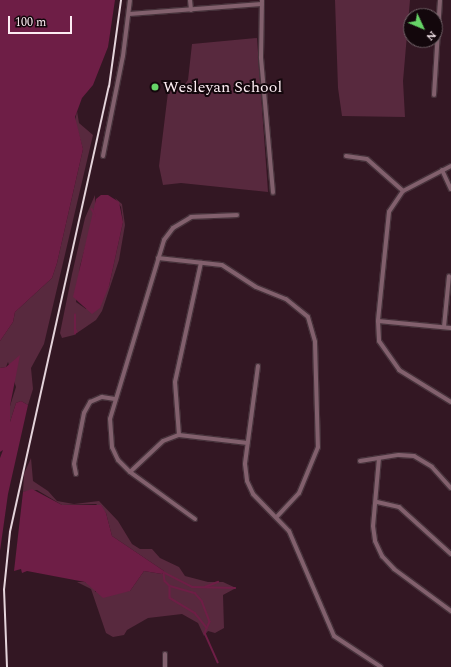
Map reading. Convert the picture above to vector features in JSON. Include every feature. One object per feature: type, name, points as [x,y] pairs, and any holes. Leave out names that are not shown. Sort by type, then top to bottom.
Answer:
[{"type":"street","points":[[104,156],[114,112],[130,0]]},
{"type":"street","points":[[190,0],[191,10]]},
{"type":"street","points":[[434,95],[440,0]]},
{"type":"street","points":[[129,14],[191,10],[262,2],[261,58],[273,192]]},
{"type":"street","points":[[346,156],[367,159],[403,191]]},
{"type":"street","points":[[451,166],[403,191],[389,212],[385,227],[378,321],[379,341],[392,362],[413,380],[451,402]]},
{"type":"street","points":[[442,170],[451,189]]},
{"type":"street","points":[[195,519],[130,472],[118,460],[112,446],[109,431],[115,399],[164,240],[182,221],[202,214],[237,215]]},
{"type":"street","points":[[158,258],[222,265],[256,287],[286,299],[299,307],[313,329],[319,430],[318,446],[299,493],[277,517]]},
{"type":"street","points":[[179,435],[175,382],[201,263]]},
{"type":"street","points":[[444,327],[449,276]]},
{"type":"street","points":[[378,321],[451,328]]},
{"type":"street","points":[[258,366],[245,464],[247,481],[253,494],[277,517],[297,548],[334,636],[381,667]]},
{"type":"street","points":[[76,474],[74,464],[84,413],[90,402],[102,397],[115,399]]},
{"type":"street","points":[[130,472],[163,442],[179,435],[248,443]]},
{"type":"street","points":[[360,461],[399,454],[414,456],[432,467],[451,488]]},
{"type":"street","points":[[379,458],[377,502],[373,526],[382,556],[451,611]]},
{"type":"street","points":[[377,502],[399,507],[451,554]]},
{"type":"street","points":[[165,654],[165,667]]},
{"type":"shaded area","points":[[0,0],[115,0],[108,47],[93,85],[82,98],[75,117],[83,149],[57,263],[52,278],[15,312],[13,322],[0,341]]},
{"type":"shaded area","points":[[335,0],[410,0],[409,8],[403,8],[403,48],[406,48],[403,81],[405,117],[342,116],[338,88]]},
{"type":"shaded area","points":[[257,38],[268,192],[181,183],[163,185],[159,166],[169,84],[185,84],[188,80],[192,44]]},
{"type":"shaded area","points":[[77,111],[79,123],[93,135],[44,344],[31,368],[33,389],[28,405],[21,401],[16,403],[10,422],[10,406],[16,387],[8,362],[6,367],[0,368],[0,341],[13,322],[15,312],[52,278],[57,263],[83,149],[75,121]]},
{"type":"shaded area","points":[[95,195],[95,212],[80,266],[76,302],[86,309],[109,286],[123,222],[121,207],[115,198],[122,204],[125,225],[119,260],[102,311],[96,320],[74,335],[62,338],[60,333],[72,274],[85,218]]},
{"type":"shaded area","points":[[101,195],[108,195],[119,202],[123,222],[109,286],[100,308],[92,314],[73,297],[96,199]]},
{"type":"shaded area","points":[[20,355],[10,406],[10,422],[16,403],[21,401],[28,405],[8,494],[0,551],[0,458],[3,450],[0,452],[0,368],[6,367]]},
{"type":"shaded area","points":[[31,458],[33,481],[48,491],[57,501],[74,504],[99,501],[118,521],[132,544],[140,549],[152,549],[160,558],[179,567],[185,576],[208,582],[223,582],[236,588],[223,595],[224,628],[215,633],[208,631],[204,636],[198,623],[182,614],[148,618],[127,630],[124,635],[113,637],[106,633],[91,589],[77,582],[85,582],[96,588],[95,592],[130,591],[144,571],[162,574],[164,571],[112,536],[106,513],[96,504],[62,505],[37,490],[23,492],[24,474]]},
{"type":"shaded area","points":[[32,489],[62,505],[101,505],[106,513],[112,536],[164,571],[162,574],[144,571],[130,591],[103,598],[85,582],[27,571],[22,573],[21,569],[14,571],[23,492]]},
{"type":"waterway","points":[[92,209],[95,215]]},
{"type":"waterway","points":[[75,315],[75,334]]},
{"type":"waterway","points":[[75,328],[77,332]]},
{"type":"waterway","points":[[163,572],[192,587],[235,588]]},
{"type":"waterway","points":[[164,573],[165,581],[170,586],[195,593],[202,601],[210,622],[205,633],[218,662]]},
{"type":"waterway","points":[[205,587],[218,582]]},
{"type":"waterway","points":[[170,587],[170,598],[195,613],[207,628]]},
{"type":"railway","points":[[7,667],[4,590],[10,532],[109,87],[121,0]]},
{"type":"place","name":"Wesleyan School","points":[[155,87]]}]
